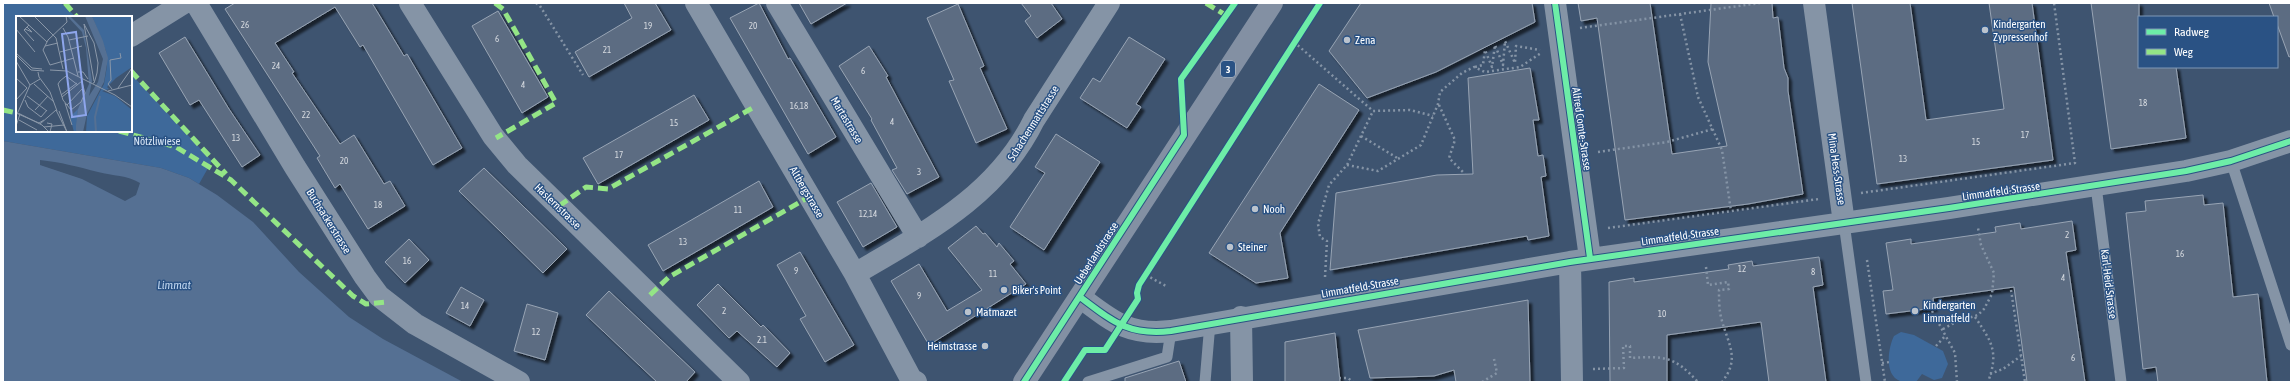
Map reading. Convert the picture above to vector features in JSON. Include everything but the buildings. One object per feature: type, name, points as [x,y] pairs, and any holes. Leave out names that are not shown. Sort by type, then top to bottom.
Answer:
[{"type":"main road","name":"Ueberlandstrasse","points":[[1024,382],[1272,3]]},
{"type":"street","points":[[132,35],[184,3]]},
{"type":"street","name":"Buchsackerstrasse","points":[[196,3],[295,167],[365,277],[379,296],[415,324],[519,382]]},
{"type":"street","name":"Haslernstrasse","points":[[410,3],[493,136],[517,166],[739,382]]},
{"type":"street","name":"Altbergstrasse","points":[[696,3],[855,274],[907,381]]},
{"type":"street","name":"Martastrasse","points":[[777,3],[918,237]]},
{"type":"street","name":"Schachenmattstrasse","points":[[855,274],[948,219],[991,181],[1009,161],[1025,139],[1034,120],[1109,3]]},
{"type":"street","name":"Alfred Comte-Strasse","points":[[1555,3],[1580,260],[1572,382]]},
{"type":"street","name":"Mina Hess-Strasse","points":[[1814,3],[1844,223]]},
{"type":"street","name":"Limmatfeld-Strasse","points":[[1080,297],[1124,328],[1147,332],[1171,331],[1241,317],[1580,260],[2096,186],[2186,171],[2231,161],[2291,141]]},
{"type":"street","points":[[1241,317],[1242,382]]},
{"type":"lane","points":[[2231,161],[2291,346]]},
{"type":"lane","name":"Karl-Heid-Strasse","points":[[2096,186],[2121,382]]},
{"type":"lane","name":"Mina Hess-Strasse","points":[[1844,223],[1866,382]]},
{"type":"lane","points":[[1205,382],[1210,323]]},
{"type":"lane","points":[[1088,382],[1167,357],[1171,331]]},
{"type":"path","points":[[536,3],[540,6],[583,75]]},
{"type":"path","points":[[1578,28],[1760,3]]},
{"type":"path","points":[[1858,193],[2075,163],[2054,3]]},
{"type":"path","points":[[1680,14],[1698,97],[1722,150],[1731,211]]},
{"type":"path","points":[[1347,165],[1378,171],[1421,145],[1438,104],[1440,92],[1462,73],[1474,67],[1483,65],[1485,50],[1492,67],[1495,45],[1503,65],[1505,41],[1515,63],[1516,46],[1544,51],[1520,67],[1485,72],[1474,67]]},
{"type":"path","points":[[1294,42],[1373,111],[1410,110],[1433,116]]},
{"type":"path","points":[[1438,104],[1455,140],[1449,158],[1465,174]]},
{"type":"path","points":[[1325,277],[1326,241],[1320,237],[1318,224],[1330,185],[1347,165],[1373,111]]},
{"type":"path","points":[[1595,152],[1667,142],[1713,129]]},
{"type":"path","points":[[1361,136],[1399,159]]},
{"type":"path","points":[[1606,228],[1821,198]]},
{"type":"path","points":[[1943,329],[1956,322],[1975,317],[1984,309],[1989,300],[1994,278],[1990,263],[1980,241],[1978,228]]},
{"type":"path","points":[[1706,267],[1708,285],[1728,282],[1729,288],[1719,290],[1720,316],[1733,357],[1730,370],[1722,382]]},
{"type":"path","points":[[1146,275],[1166,286]]},
{"type":"path","points":[[2011,290],[2025,382]]},
{"type":"path","points":[[1932,310],[1955,353],[1957,382]]},
{"type":"path","points":[[1975,317],[1987,335],[1994,352],[1988,382]]},
{"type":"path","points":[[1936,346],[1946,335]]},
{"type":"path","points":[[1590,369],[1624,368],[1623,346],[1630,346],[1630,358],[1667,358],[1679,363],[1698,382]]},
{"type":"path","points":[[1990,374],[2003,369],[2021,356]]},
{"type":"path","points":[[1482,382],[1497,373],[1494,359]]},
{"type":"path","points":[[1882,363],[1890,362]]},
{"type":"path","points":[[1339,378],[1348,378],[1353,382]]},
{"type":"green space","name":"Nötzliwiese","points":[[3,3],[61,3],[75,16],[16,16],[16,132],[132,132],[132,75],[212,161],[199,184],[189,178],[161,168],[3,141]]},
{"type":"green space","points":[[1901,332],[1914,335],[1943,351],[1948,364],[1942,378],[1934,380],[1922,374],[1916,382],[1904,382],[1895,378],[1889,367],[1889,354],[1894,336]]},
{"type":"water","name":"Limmat","points":[[3,141],[161,168],[189,178],[217,195],[253,222],[299,272],[349,317],[383,339],[463,382],[3,382]],"holes":[[[40,160],[125,177],[140,183],[136,195],[125,201],[82,179],[40,165]]]},
{"type":"marked path","points":[[65,3],[76,16]]},
{"type":"marked path","points":[[495,3],[503,9],[556,103],[496,138]]},
{"type":"marked path","points":[[1206,3],[1227,16]]},
{"type":"marked path","points":[[132,72],[226,174]]},
{"type":"marked path","points":[[559,206],[586,187],[608,189],[756,106]]},
{"type":"marked path","points":[[3,110],[16,113]]},
{"type":"marked path","points":[[123,132],[176,147],[231,180],[353,296],[366,304],[386,302]]},
{"type":"marked path","points":[[650,295],[669,277],[809,197]]},
{"type":"cycle path","points":[[1024,382],[1184,135],[1181,79],[1235,3]]},
{"type":"cycle path","points":[[1064,382],[1085,350],[1105,350],[1138,299],[1137,293],[1139,285],[1320,3]]},
{"type":"cycle path","points":[[1555,3],[1590,258]]},
{"type":"cycle path","points":[[1080,297],[1121,325],[1143,331],[1171,331],[1570,262],[1949,208],[2186,171],[2231,161],[2291,141]]},
{"type":"place","name":"Kindergarten Zypressenhof","points":[[1985,30]]},
{"type":"place","name":"Zena","points":[[1347,40]]},
{"type":"place","name":"Nooh","points":[[1255,209]]},
{"type":"place","name":"Steiner","points":[[1230,247]]},
{"type":"place","name":"Biker's Point","points":[[1004,290]]},
{"type":"place","name":"Kindergarten Limmatfeld","points":[[1915,311]]},
{"type":"place","name":"Matmazet","points":[[968,312]]},
{"type":"place","name":"Heimstrasse","points":[[985,346]]}]
